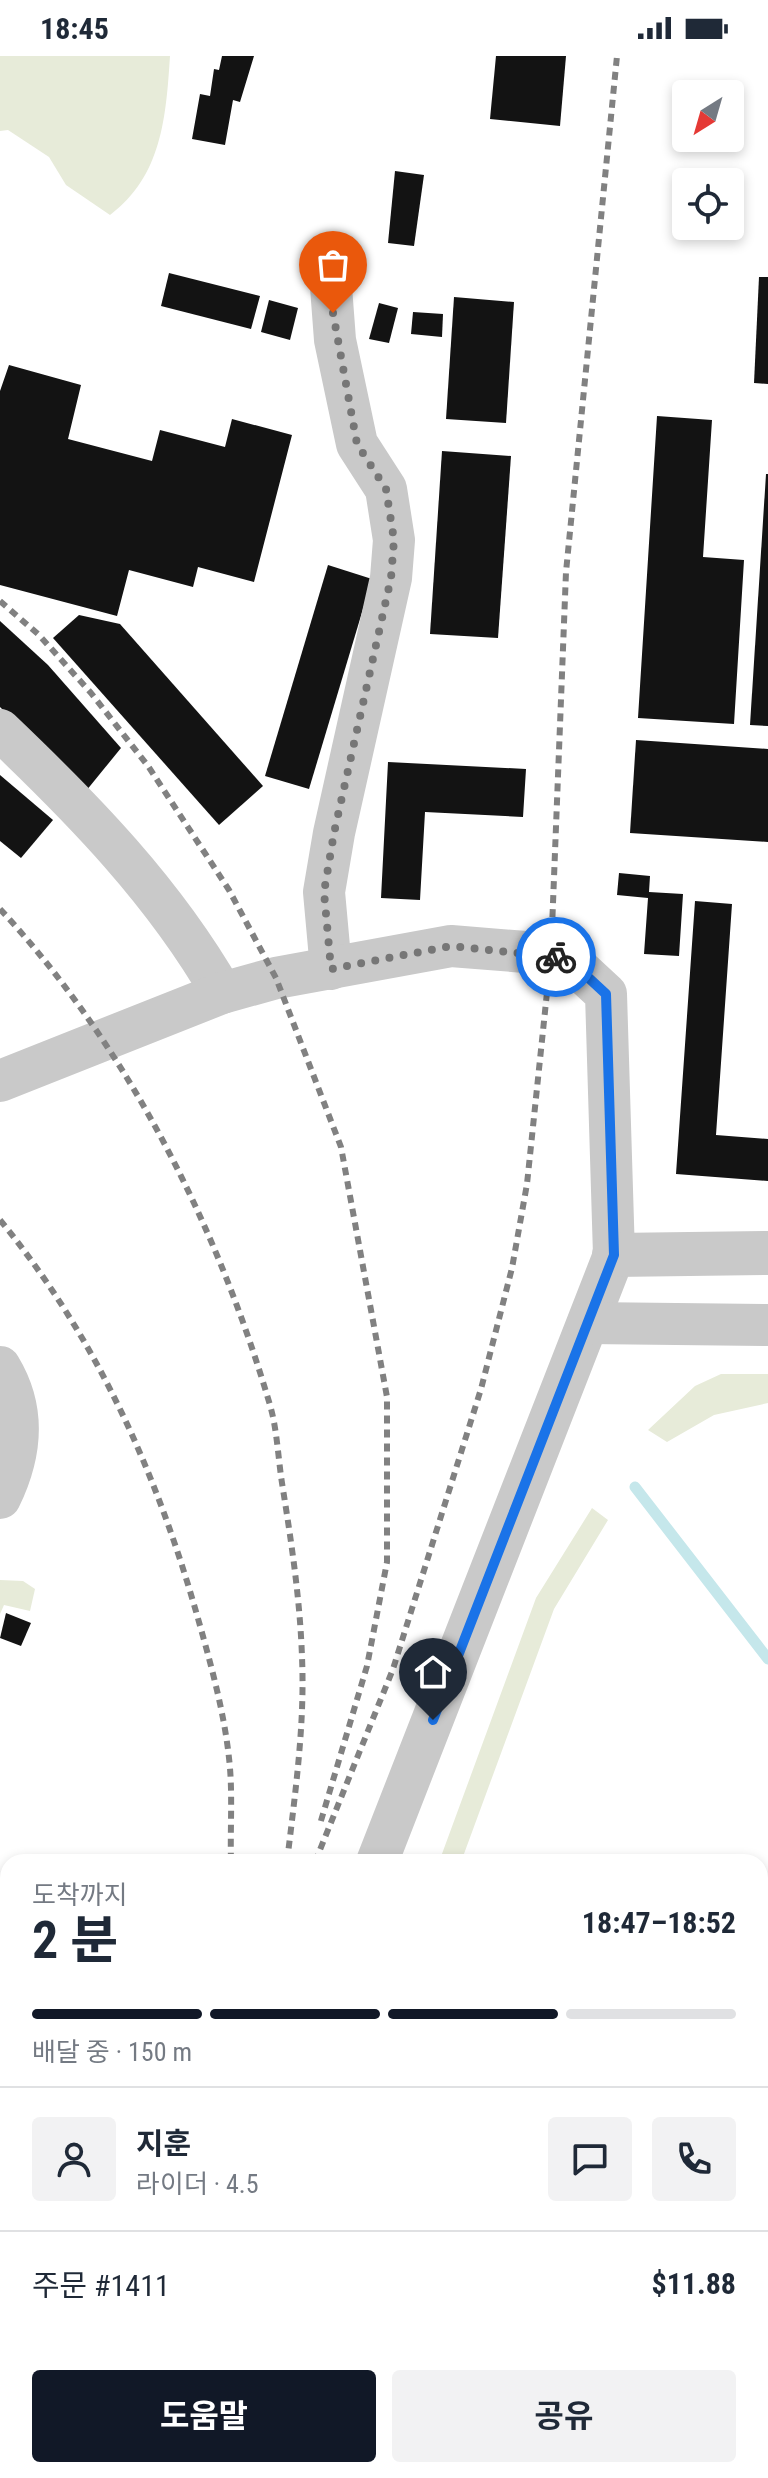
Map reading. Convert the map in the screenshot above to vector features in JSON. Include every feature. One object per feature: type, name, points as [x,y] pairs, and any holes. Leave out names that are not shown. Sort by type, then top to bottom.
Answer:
[{"type":"street","points":[[331,287],[335,340],[357,444],[386,489],[394,540],[388,593],[334,833],[324,892],[331,969]]},
{"type":"street","points":[[0,730],[121,852],[192,940],[222,993]]},
{"type":"street","points":[[0,1081],[222,993],[451,946],[551,954],[579,969],[606,994],[614,1255],[380,1854]]},
{"type":"street","points":[[614,1255],[768,1253]]},
{"type":"street","points":[[588,1323],[768,1325]]},
{"type":"street","points":[[0,1367],[9,1382],[20,1432],[11,1475],[0,1498]]},
{"type":"green space","points":[[0,56],[170,56],[163,123],[151,164],[141,182],[110,215],[66,185],[49,157],[8,130],[0,131]]},
{"type":"green space","points":[[721,1374],[768,1374],[768,1403],[714,1415],[667,1442],[648,1430],[695,1386]]},
{"type":"green space","points":[[592,1508],[608,1520],[554,1609],[464,1854],[442,1854],[536,1598]]},
{"type":"green space","points":[[0,1580],[23,1581],[35,1589],[30,1611],[4,1605],[0,1614]]},
{"type":"building","points":[[222,56],[254,56],[240,102],[233,100],[225,145],[192,139],[200,94],[210,96],[214,69],[219,70]]},
{"type":"building","points":[[496,56],[566,56],[560,126],[490,119]]},
{"type":"building","points":[[395,171],[424,175],[414,246],[388,243]]},
{"type":"building","points":[[169,273],[260,296],[251,329],[161,306]]},
{"type":"building","points":[[759,277],[768,277],[768,384],[754,383]]},
{"type":"building","points":[[454,297],[514,302],[506,423],[446,419]]},
{"type":"building","points":[[269,300],[298,308],[290,340],[261,332]]},
{"type":"building","points":[[379,303],[398,308],[389,343],[369,339]]},
{"type":"building","points":[[413,312],[443,314],[442,337],[411,334]]},
{"type":"building","points":[[9,365],[81,385],[68,439],[152,461],[160,430],[225,447],[232,419],[292,435],[254,582],[198,567],[193,587],[129,570],[117,616],[0,585],[0,391]]},
{"type":"building","points":[[657,416],[712,420],[703,557],[744,560],[734,724],[638,718]]},
{"type":"building","points":[[442,451],[511,456],[498,638],[430,634]]},
{"type":"building","points":[[768,474],[768,726],[750,725]]},
{"type":"building","points":[[328,565],[372,579],[309,789],[265,776]]},
{"type":"building","points":[[79,615],[120,624],[263,786],[219,825],[53,638]]},
{"type":"building","points":[[0,621],[48,665],[121,748],[86,791],[0,707]]},
{"type":"building","points":[[636,740],[768,749],[768,842],[630,833]]},
{"type":"building","points":[[388,762],[526,769],[523,817],[425,812],[420,900],[381,898]]},
{"type":"building","points":[[0,775],[53,820],[21,858],[0,841]]},
{"type":"building","points":[[619,873],[650,876],[649,892],[683,894],[679,956],[644,954],[648,898],[617,895]]},
{"type":"building","points":[[695,901],[732,904],[716,1135],[768,1139],[768,1181],[676,1174]]},
{"type":"building","points":[[6,1613],[31,1623],[21,1646],[0,1638]]},
{"type":"waterway","points":[[635,1487],[768,1659]]},
{"type":"railway","points":[[318,1854],[393,1669],[481,1389],[512,1268],[527,1184],[551,954],[566,572],[617,56]]},
{"type":"railway","points":[[0,601],[39,635],[91,693],[148,766],[229,890],[276,978],[341,1147],[387,1397],[387,1562],[367,1666],[320,1824]]},
{"type":"railway","points":[[0,909],[89,1019],[163,1141],[223,1271],[270,1405],[295,1569],[302,1657],[301,1734],[288,1854]]},
{"type":"railway","points":[[0,1220],[66,1311],[94,1358],[142,1458],[181,1561],[224,1722],[230,1771],[231,1854]]},
{"type":"way so far","points":[[333,313],[335,340],[357,444],[386,489],[394,540],[391,578],[376,655],[334,833],[324,892],[331,969],[451,946],[551,954],[556,957]]},
{"type":"route","points":[[433,1720],[614,1255],[606,994],[579,969],[556,957]]}]
